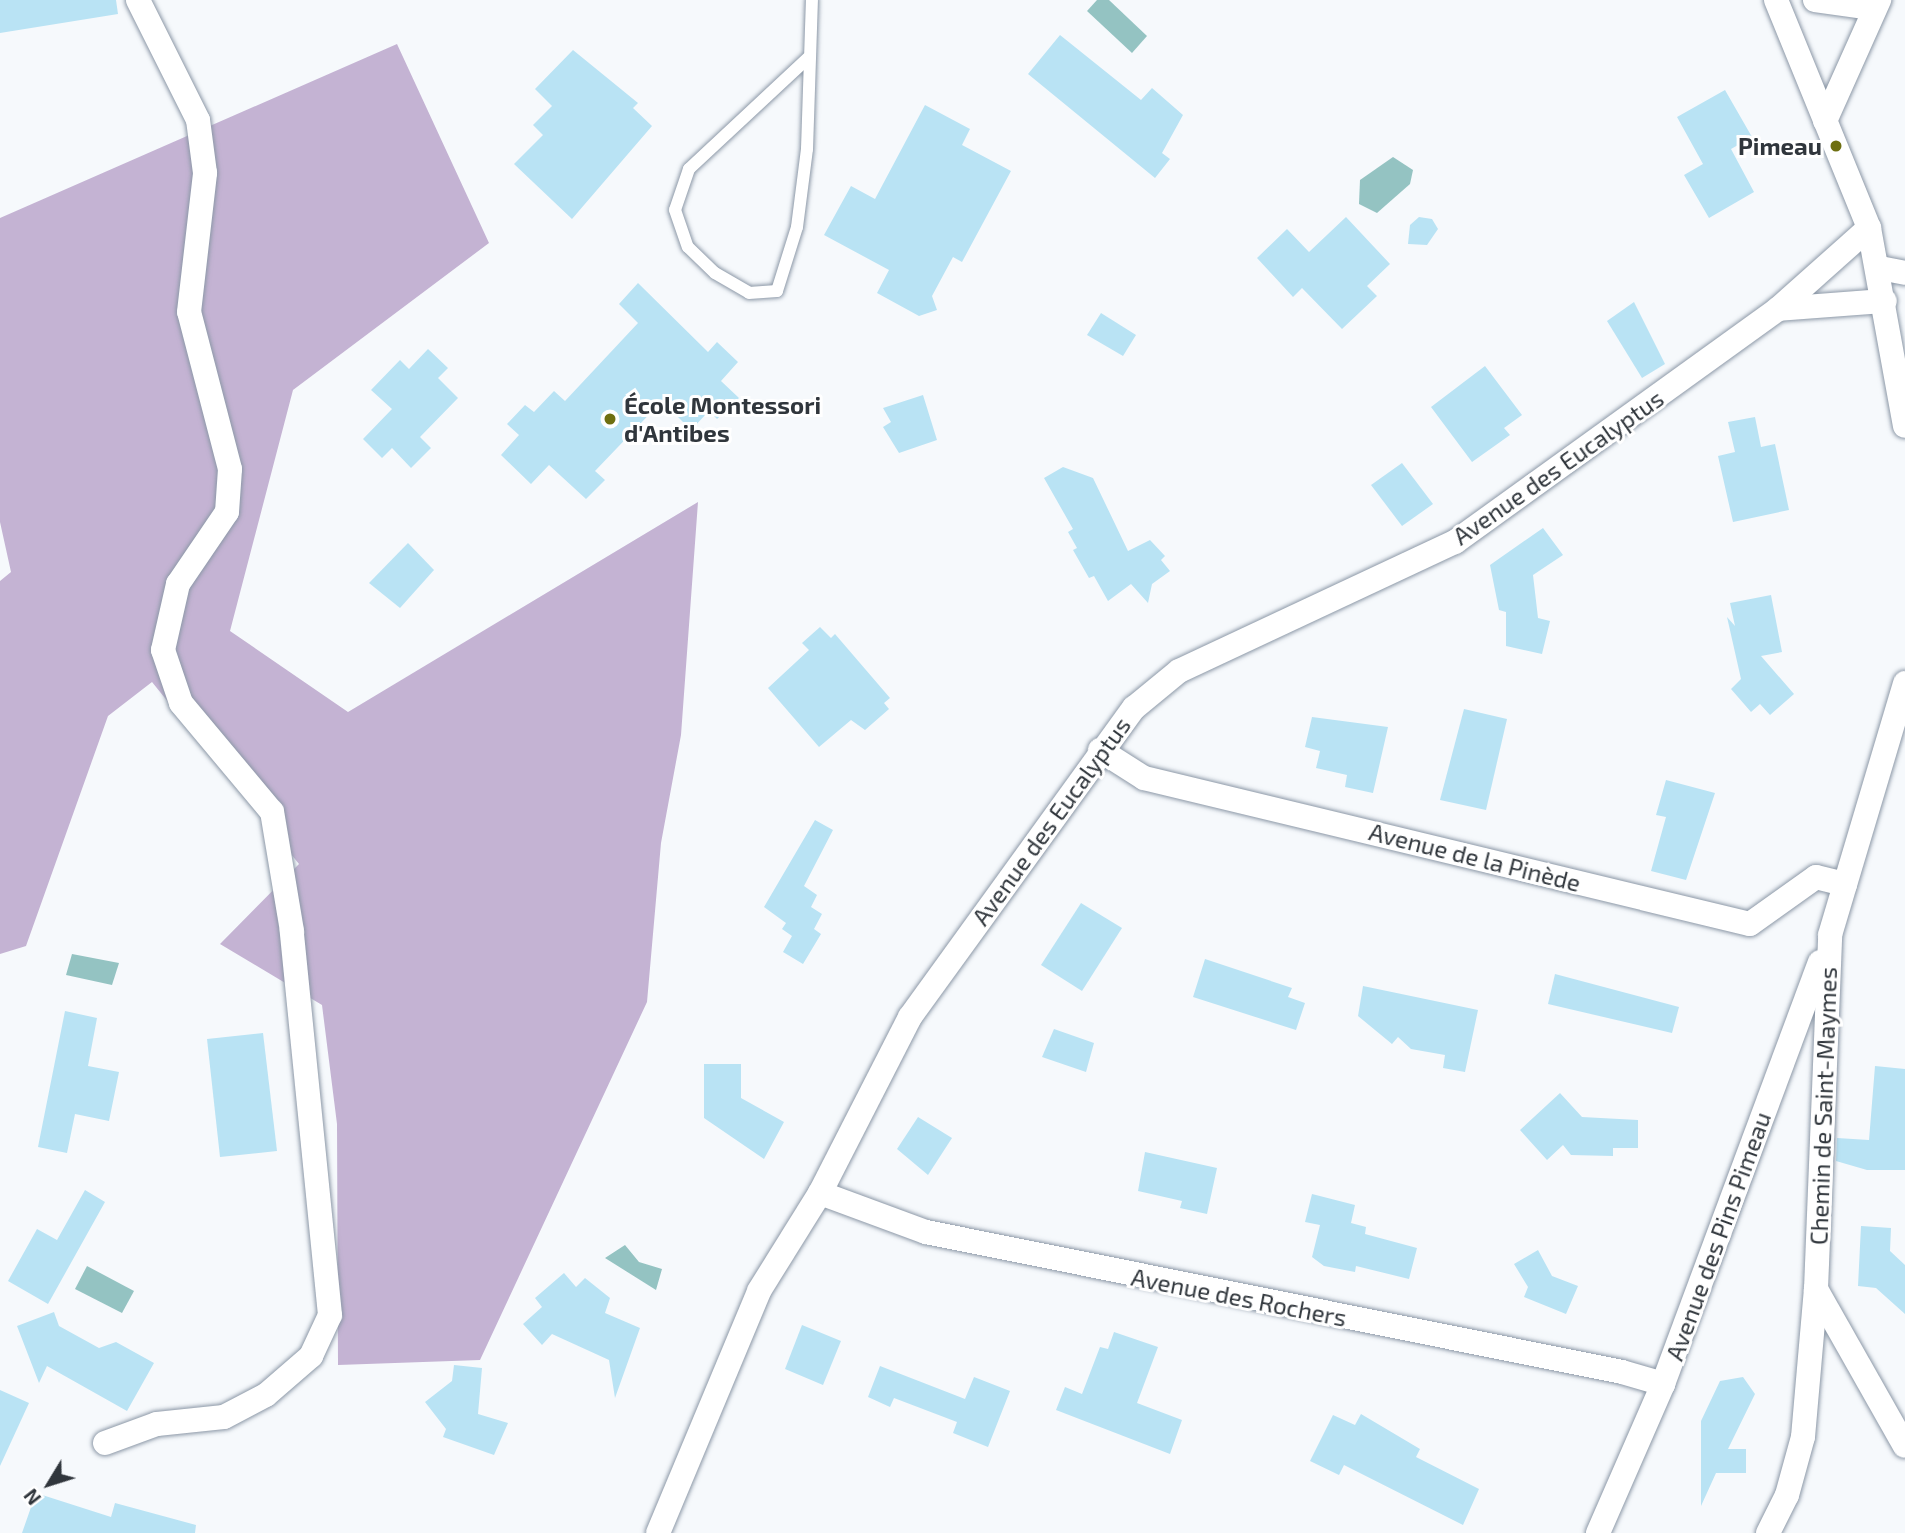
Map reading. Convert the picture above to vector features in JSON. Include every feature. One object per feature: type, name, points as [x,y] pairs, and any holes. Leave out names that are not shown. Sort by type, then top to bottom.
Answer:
[{"type":"street","points":[[105,1443],[157,1424],[223,1417],[266,1395],[311,1356],[330,1315],[292,931],[272,812],[181,703],[163,650],[178,584],[227,512],[230,469],[189,312],[205,173],[198,120],[138,0]]},
{"type":"street","points":[[1776,0],[1869,228],[1880,268],[1905,426]]},
{"type":"street","points":[[1815,0],[1875,4],[1825,121]]},
{"type":"street","name":"Avenue des Eucalyptus","points":[[658,1533],[759,1291],[820,1193],[910,1017],[1100,750],[1134,708],[1179,671],[1455,542],[1778,309],[1869,228]]},
{"type":"street","points":[[1880,268],[1905,273]]},
{"type":"street","points":[[1778,309],[1885,301]]},
{"type":"street","name":"Chemin de Saint-Maymes","points":[[1768,1533],[1787,1495],[1803,1437],[1816,1289],[1830,935],[1905,683]]},
{"type":"street","name":"Avenue de la Pinède","points":[[1100,750],[1144,778],[1749,923],[1816,877],[1845,884]]},
{"type":"street","name":"Avenue des Pins Pimeau","points":[[1598,1533],[1663,1384],[1830,935]]},
{"type":"street","name":"Avenue des Rochers","points":[[820,1193],[926,1232],[1622,1371],[1663,1384]]},
{"type":"street","points":[[1816,1289],[1905,1446]]},
{"type":"lane","points":[[808,58],[689,169],[675,209],[688,247],[715,273],[749,293],[777,291],[797,227],[807,149],[812,0]]},
{"type":"shaded area","points":[[397,44],[489,243],[293,390],[230,631],[348,712],[698,502],[681,735],[661,843],[647,1002],[480,1360],[338,1365],[337,1124],[322,1005],[220,944],[299,864],[152,682],[108,716],[26,946],[0,954],[0,581],[11,572],[0,522],[0,218]]},
{"type":"water","points":[[1097,0],[1109,0],[1147,36],[1132,53],[1087,11]]},
{"type":"water","points":[[1393,157],[1413,170],[1410,184],[1377,213],[1359,204],[1360,180]]},
{"type":"water","points":[[72,954],[119,963],[112,985],[66,975]]},
{"type":"water","points":[[625,1245],[639,1262],[662,1269],[656,1290],[605,1258]]},
{"type":"water","points":[[87,1266],[134,1291],[122,1313],[75,1289]]},
{"type":"building","points":[[0,0],[116,0],[118,14],[0,33]]},
{"type":"building","points":[[1060,35],[1141,100],[1152,88],[1183,115],[1162,153],[1170,159],[1155,178],[1028,74]]},
{"type":"building","points":[[573,50],[638,103],[633,108],[652,126],[572,219],[514,164],[543,135],[533,125],[552,106],[535,89]]},
{"type":"building","points":[[1725,90],[1752,137],[1731,149],[1754,192],[1709,218],[1684,175],[1703,164],[1677,117]]},
{"type":"building","points":[[925,105],[970,129],[962,145],[1011,171],[962,262],[953,257],[932,296],[937,310],[919,316],[877,293],[889,270],[824,235],[851,186],[875,199]]},
{"type":"building","points":[[1346,217],[1390,264],[1367,286],[1377,296],[1342,329],[1302,288],[1293,297],[1257,258],[1287,229],[1309,252]]},
{"type":"building","points":[[1419,217],[1432,219],[1438,229],[1427,245],[1408,244],[1410,225]]},
{"type":"building","points":[[638,283],[708,352],[717,342],[738,362],[721,381],[739,398],[717,419],[709,411],[691,430],[662,401],[595,471],[605,480],[586,499],[549,465],[531,484],[501,455],[519,435],[507,424],[525,405],[534,412],[554,391],[565,401],[638,323],[619,304]]},
{"type":"building","points":[[1634,302],[1665,364],[1642,378],[1607,321]]},
{"type":"building","points":[[1101,313],[1136,335],[1123,356],[1087,335]]},
{"type":"building","points":[[428,349],[448,368],[438,378],[458,398],[420,437],[431,448],[411,468],[392,448],[382,458],[363,439],[392,409],[371,390],[400,360],[409,369]]},
{"type":"building","points":[[1485,366],[1522,415],[1504,428],[1510,435],[1472,462],[1431,407]]},
{"type":"building","points":[[923,395],[937,440],[899,453],[883,427],[891,422],[883,408]]},
{"type":"building","points":[[1755,417],[1761,447],[1775,444],[1789,510],[1733,522],[1718,456],[1735,452],[1728,422]]},
{"type":"building","points":[[1402,463],[1433,504],[1402,526],[1371,485]]},
{"type":"building","points":[[1063,467],[1093,478],[1128,551],[1150,540],[1165,556],[1161,560],[1170,571],[1152,584],[1148,603],[1131,584],[1108,601],[1094,576],[1089,578],[1073,550],[1077,548],[1068,532],[1073,529],[1044,478]]},
{"type":"building","points":[[1543,528],[1563,555],[1533,575],[1538,618],[1550,621],[1542,654],[1506,646],[1506,612],[1499,610],[1490,565]]},
{"type":"building","points":[[408,543],[434,570],[400,608],[369,583]]},
{"type":"building","points":[[1771,595],[1782,652],[1761,656],[1794,694],[1770,715],[1760,704],[1751,712],[1731,689],[1741,679],[1727,617],[1735,626],[1730,603]]},
{"type":"building","points":[[820,627],[831,638],[835,634],[890,698],[884,703],[889,709],[865,730],[851,720],[819,747],[768,688],[809,650],[802,643]]},
{"type":"building","points":[[1464,709],[1507,719],[1486,810],[1440,800]]},
{"type":"building","points":[[1312,717],[1388,727],[1373,793],[1345,787],[1347,775],[1316,768],[1320,751],[1305,747]]},
{"type":"building","points":[[1666,780],[1715,793],[1686,880],[1651,871],[1666,817],[1656,815]]},
{"type":"building","points":[[815,820],[833,830],[804,886],[817,895],[811,907],[822,914],[814,929],[821,934],[803,964],[783,952],[792,936],[782,929],[786,923],[764,907]]},
{"type":"building","points":[[1081,903],[1122,928],[1082,991],[1041,965]]},
{"type":"building","points":[[1205,959],[1292,988],[1288,997],[1305,1003],[1296,1030],[1193,997]]},
{"type":"building","points":[[1555,974],[1679,1007],[1672,1033],[1548,1004]]},
{"type":"building","points":[[1363,986],[1478,1010],[1465,1072],[1443,1068],[1445,1055],[1411,1049],[1398,1037],[1392,1044],[1358,1016]]},
{"type":"building","points":[[65,1011],[97,1018],[88,1066],[119,1072],[109,1121],[75,1114],[67,1153],[38,1147]]},
{"type":"building","points":[[1054,1029],[1094,1043],[1086,1072],[1042,1057]]},
{"type":"building","points":[[263,1033],[277,1151],[220,1157],[207,1039]]},
{"type":"building","points":[[704,1064],[741,1064],[741,1098],[784,1122],[764,1159],[704,1118]]},
{"type":"building","points":[[1875,1066],[1905,1069],[1905,1170],[1867,1170],[1836,1161],[1837,1138],[1869,1140]]},
{"type":"building","points":[[1560,1093],[1582,1117],[1638,1120],[1638,1148],[1613,1148],[1613,1156],[1571,1155],[1563,1145],[1547,1160],[1520,1130]]},
{"type":"building","points":[[918,1117],[952,1138],[928,1175],[897,1149]]},
{"type":"building","points":[[1145,1152],[1217,1168],[1207,1214],[1180,1208],[1182,1201],[1138,1191]]},
{"type":"building","points":[[85,1190],[105,1202],[48,1304],[8,1281],[37,1229],[57,1240]]},
{"type":"building","points":[[1312,1194],[1355,1205],[1351,1223],[1366,1227],[1365,1234],[1417,1248],[1409,1279],[1356,1266],[1355,1272],[1324,1266],[1312,1257],[1320,1225],[1305,1222]]},
{"type":"building","points":[[1861,1226],[1891,1228],[1890,1251],[1905,1265],[1905,1314],[1876,1288],[1858,1286]]},
{"type":"building","points":[[1538,1250],[1552,1276],[1578,1286],[1566,1314],[1524,1297],[1528,1287],[1514,1264]]},
{"type":"building","points":[[564,1273],[576,1287],[585,1278],[610,1298],[605,1313],[640,1328],[615,1398],[609,1360],[552,1334],[542,1345],[523,1324],[542,1307],[535,1298]]},
{"type":"building","points":[[54,1312],[59,1326],[99,1348],[116,1342],[154,1363],[127,1411],[47,1366],[39,1383],[17,1326]]},
{"type":"building","points":[[802,1325],[841,1341],[823,1385],[785,1369]]},
{"type":"building","points":[[1114,1332],[1158,1347],[1137,1403],[1182,1420],[1170,1454],[1056,1410],[1065,1387],[1082,1394],[1100,1347],[1108,1349]]},
{"type":"building","points":[[454,1365],[482,1368],[478,1414],[508,1423],[494,1455],[443,1437],[446,1429],[425,1402],[452,1381]]},
{"type":"building","points":[[880,1366],[965,1399],[974,1377],[1010,1391],[988,1447],[953,1433],[957,1422],[894,1398],[890,1407],[868,1397]]},
{"type":"building","points":[[1743,1377],[1755,1394],[1728,1449],[1746,1449],[1746,1473],[1716,1473],[1701,1506],[1701,1421],[1720,1381]]},
{"type":"building","points":[[0,1390],[29,1403],[0,1466]]},
{"type":"building","points":[[1361,1414],[1420,1449],[1416,1457],[1479,1489],[1463,1525],[1344,1465],[1339,1475],[1310,1461],[1333,1415],[1355,1425]]},
{"type":"building","points":[[36,1493],[111,1517],[115,1503],[196,1525],[195,1533],[22,1533]]},
{"type":"place","name":"Pimeau","points":[[1836,146]]},
{"type":"place","name":"École Montessori d'Antibes","points":[[610,419]]}]
